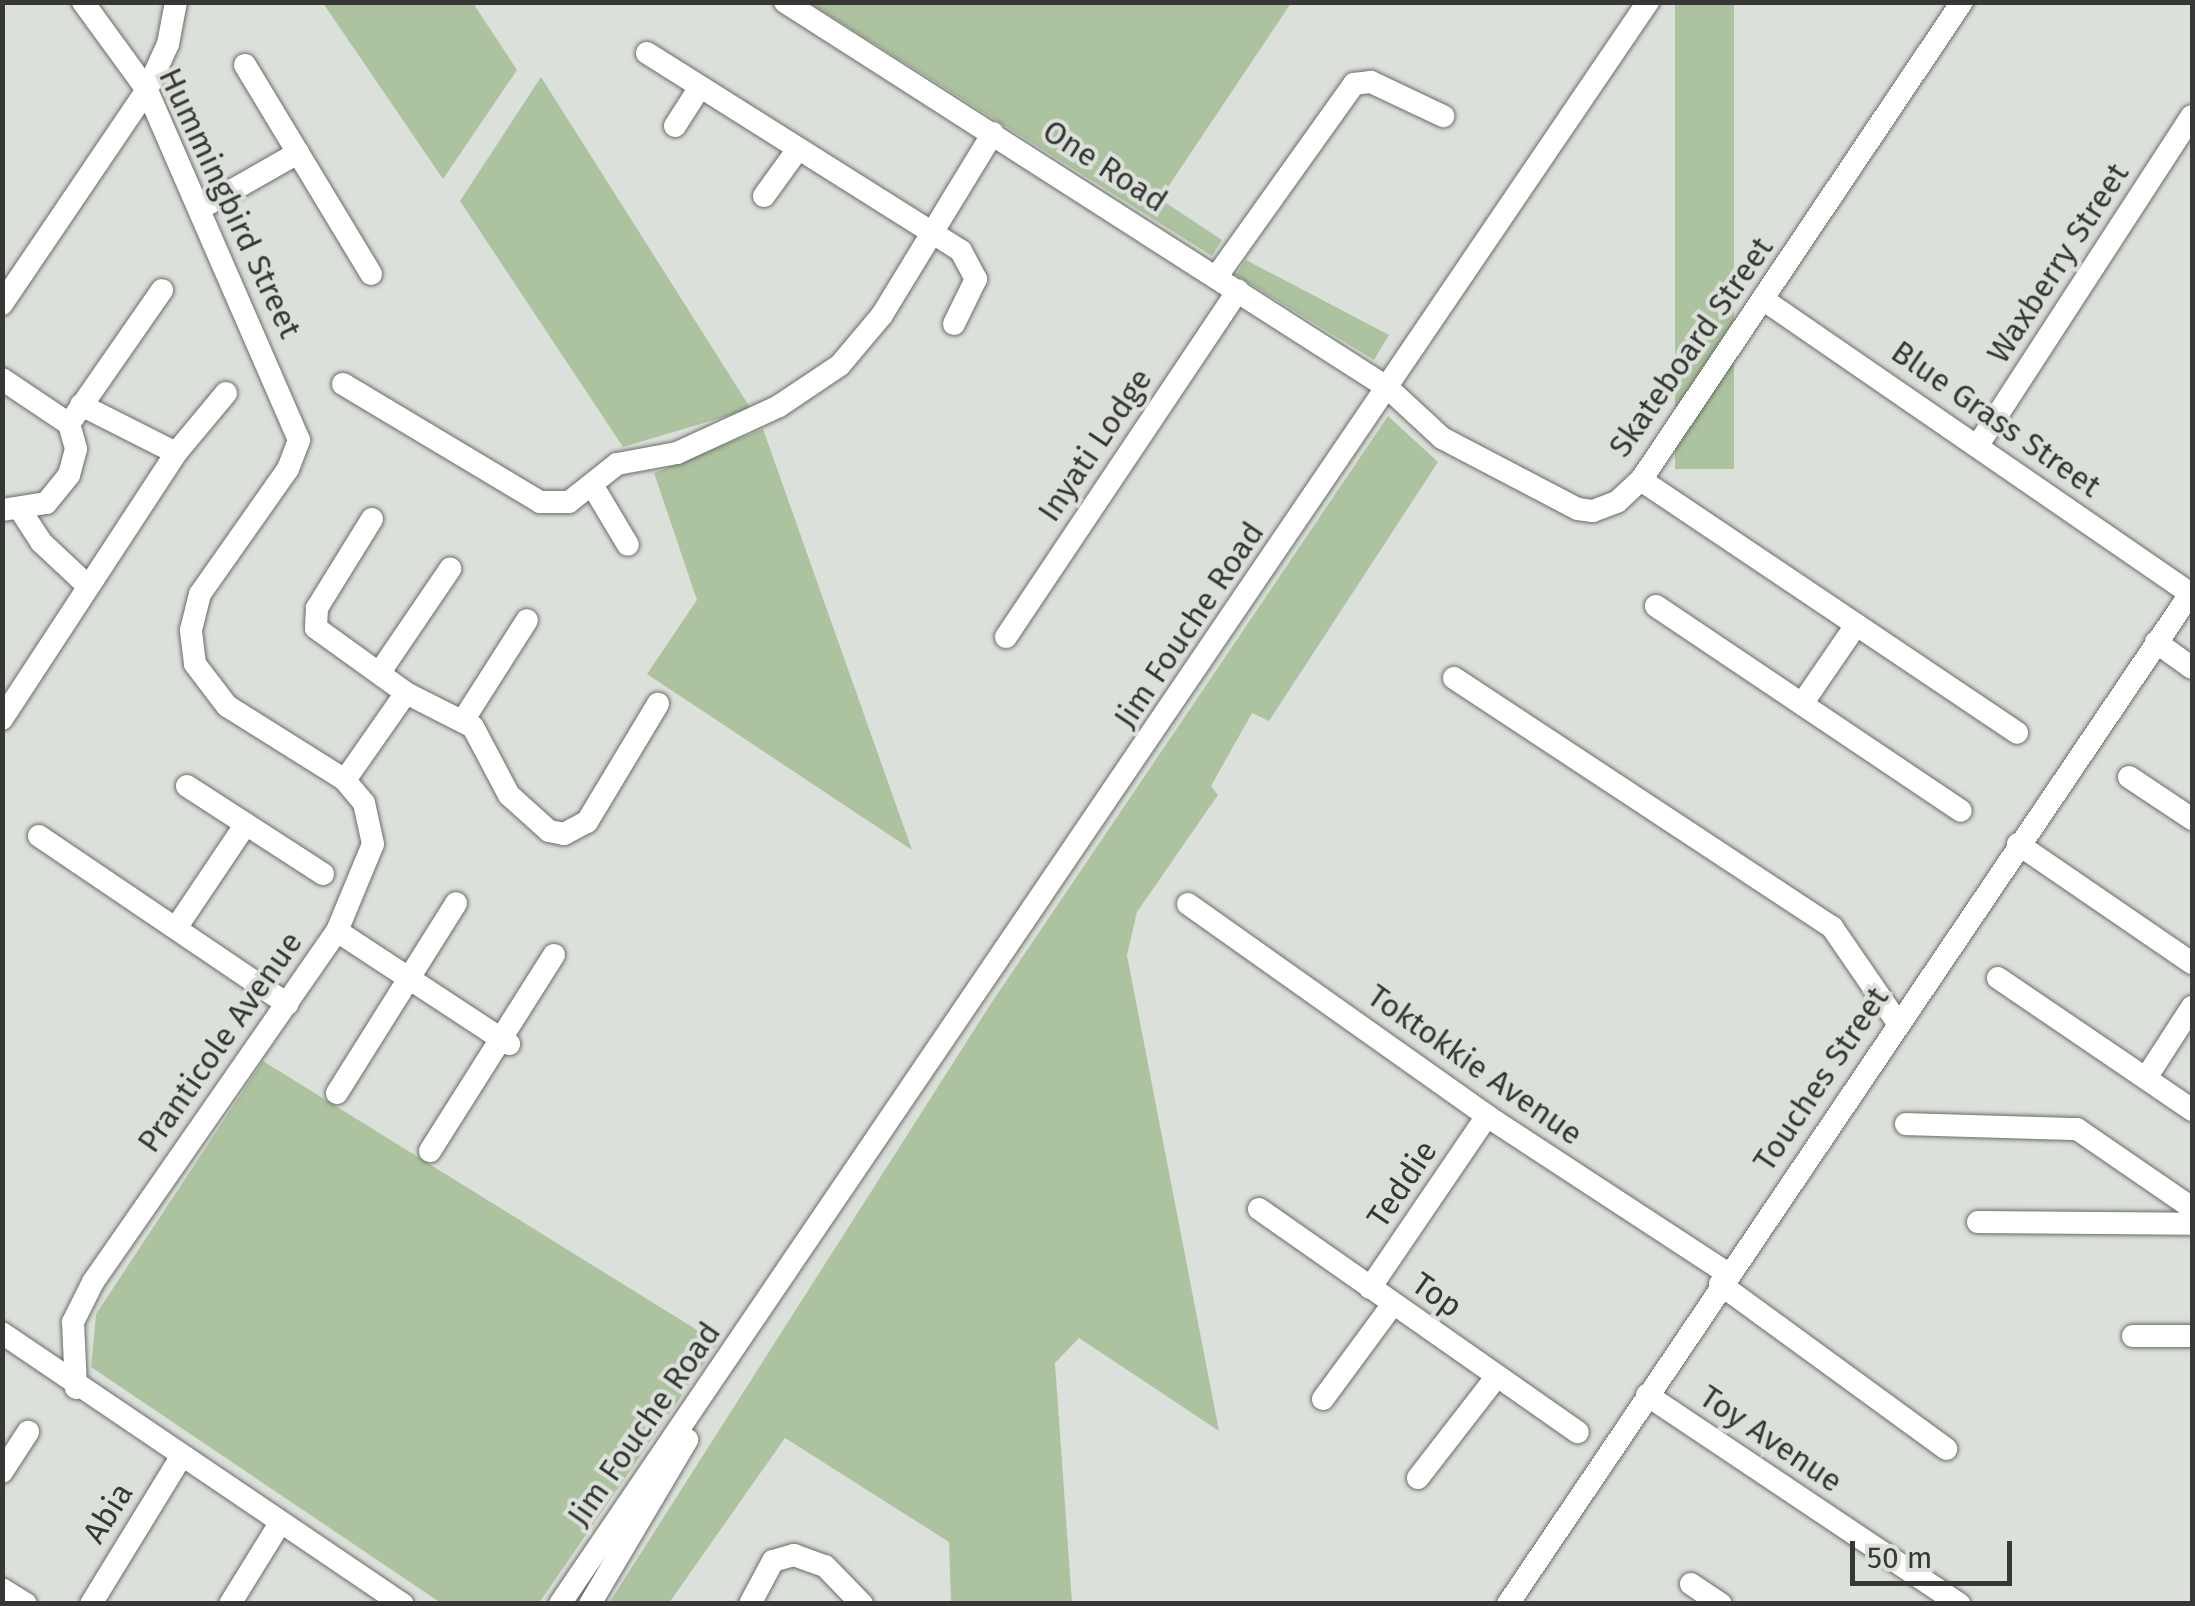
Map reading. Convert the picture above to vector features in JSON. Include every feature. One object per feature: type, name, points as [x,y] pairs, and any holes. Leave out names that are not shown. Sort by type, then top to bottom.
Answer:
[{"type":"street","name":"Hummingbird Street","points":[[84,2],[147,90],[299,440]]},
{"type":"street","points":[[2,304],[147,90],[168,44],[176,2]]},
{"type":"street","name":"One Road","points":[[785,2],[1388,388]]},
{"type":"street","name":"Jim Fouche Road","points":[[560,1604],[1648,2]]},
{"type":"street","name":"Skateboard Street","points":[[1388,388],[1442,438],[1578,509],[1610,506],[1641,480],[1962,2]]},
{"type":"street","points":[[647,53],[960,250],[976,279],[954,324]]},
{"type":"street","points":[[245,64],[371,274]]},
{"type":"street","points":[[1217,276],[1354,84],[1371,82],[1443,116]]},
{"type":"street","points":[[675,126],[700,87]]},
{"type":"street","name":"Waxberry Street","points":[[1978,445],[2192,116]]},
{"type":"street","points":[[343,384],[540,502],[569,502],[594,488],[617,464],[677,453],[779,406],[840,365],[882,315],[993,134]]},
{"type":"street","points":[[764,196],[798,149]]},
{"type":"street","points":[[201,208],[298,152]]},
{"type":"street","points":[[88,586],[12,511],[46,503],[70,475],[76,449],[75,414],[162,290]]},
{"type":"street","name":"Inyati Lodge","points":[[1006,636],[1238,290]]},
{"type":"street","name":"Blue Grass Street","points":[[1764,300],[2192,592]]},
{"type":"street","points":[[2,379],[75,414],[176,453]]},
{"type":"street","points":[[2,718],[176,453],[226,394]]},
{"type":"street","name":"Pranticole Avenue","points":[[76,1388],[73,1322],[92,1282],[336,931],[372,844],[364,803],[345,780],[212,693],[192,646],[200,594],[288,468],[299,440]]},
{"type":"street","points":[[1641,480],[2017,733]]},
{"type":"street","points":[[594,488],[628,545]]},
{"type":"street","points":[[372,519],[314,620],[319,633],[406,692],[464,719],[487,744],[509,795],[549,831],[564,834],[586,822],[658,704]]},
{"type":"street","points":[[380,672],[450,570]]},
{"type":"street","name":"Touches Street","points":[[1508,1604],[2018,844],[2192,592]]},
{"type":"street","points":[[1656,606],[1961,811]]},
{"type":"street","points":[[464,719],[527,620]]},
{"type":"street","points":[[1802,704],[1856,625]]},
{"type":"street","points":[[2156,642],[2192,668]]},
{"type":"street","points":[[1454,678],[1832,927],[1898,1023]]},
{"type":"street","points":[[345,780],[406,692]]},
{"type":"street","points":[[2128,777],[2192,819]]},
{"type":"street","points":[[188,786],[323,874]]},
{"type":"street","points":[[176,928],[246,824]]},
{"type":"street","points":[[39,836],[287,1004]]},
{"type":"street","points":[[2018,844],[2192,963]]},
{"type":"street","points":[[336,1093],[456,904]]},
{"type":"street","name":"Toktokkie Avenue","points":[[1188,904],[1724,1279],[1946,1449]]},
{"type":"street","points":[[336,931],[506,1042]]},
{"type":"street","points":[[430,1151],[506,1042],[554,955]]},
{"type":"street","points":[[1998,978],[2192,1110]]},
{"type":"street","points":[[2146,1078],[2192,1008]]},
{"type":"street","name":"Teddie","points":[[1370,1288],[1487,1116]]},
{"type":"street","points":[[1906,1124],[2077,1128],[2192,1208]]},
{"type":"street","name":"Top","points":[[1259,1209],[1578,1432]]},
{"type":"street","points":[[1978,1222],[2192,1224]]},
{"type":"street","name":"Jim Fouche Road","points":[[590,1604],[781,1282]]},
{"type":"street","points":[[1323,1399],[1393,1304]]},
{"type":"street","points":[[2,1333],[76,1388],[403,1604]]},
{"type":"street","points":[[2133,1336],[2192,1336]]},
{"type":"street","points":[[1418,1478],[1497,1376]]},
{"type":"street","name":"Toy Avenue","points":[[1648,1395],[1959,1604]]},
{"type":"street","points":[[2,1472],[28,1432]]},
{"type":"street","name":"Abia","points":[[90,1604],[181,1457]]},
{"type":"street","points":[[230,1604],[280,1523]]},
{"type":"street","points":[[750,1604],[772,1561],[794,1555],[825,1566],[862,1604]]},
{"type":"street","points":[[1691,1584],[1721,1604]]},
{"type":"street","points":[[2,1589],[26,1604]]},
{"type":"green space","points":[[323,3],[473,3],[517,70],[443,179]]},
{"type":"green space","points":[[810,3],[1291,3],[1160,199],[1222,240],[1212,256]]},
{"type":"green space","points":[[1675,3],[1734,3],[1734,469],[1675,469]]},
{"type":"green space","points":[[541,77],[751,409],[623,447],[460,201]]},
{"type":"green space","points":[[1246,260],[1389,335],[1374,360],[1236,275]]},
{"type":"green space","points":[[1388,416],[1438,462],[1269,721],[1252,713],[1211,786],[1218,795],[1137,912],[1127,955],[1219,1431],[1079,1338],[1055,1363],[1072,1603],[951,1603],[949,1542],[785,1438],[669,1603],[609,1603],[990,1005]]},
{"type":"green space","points":[[763,429],[912,850],[647,674],[697,600],[654,473]]},
{"type":"green space","points":[[263,1061],[718,1343],[539,1603],[441,1603],[91,1367],[96,1314]]}]
